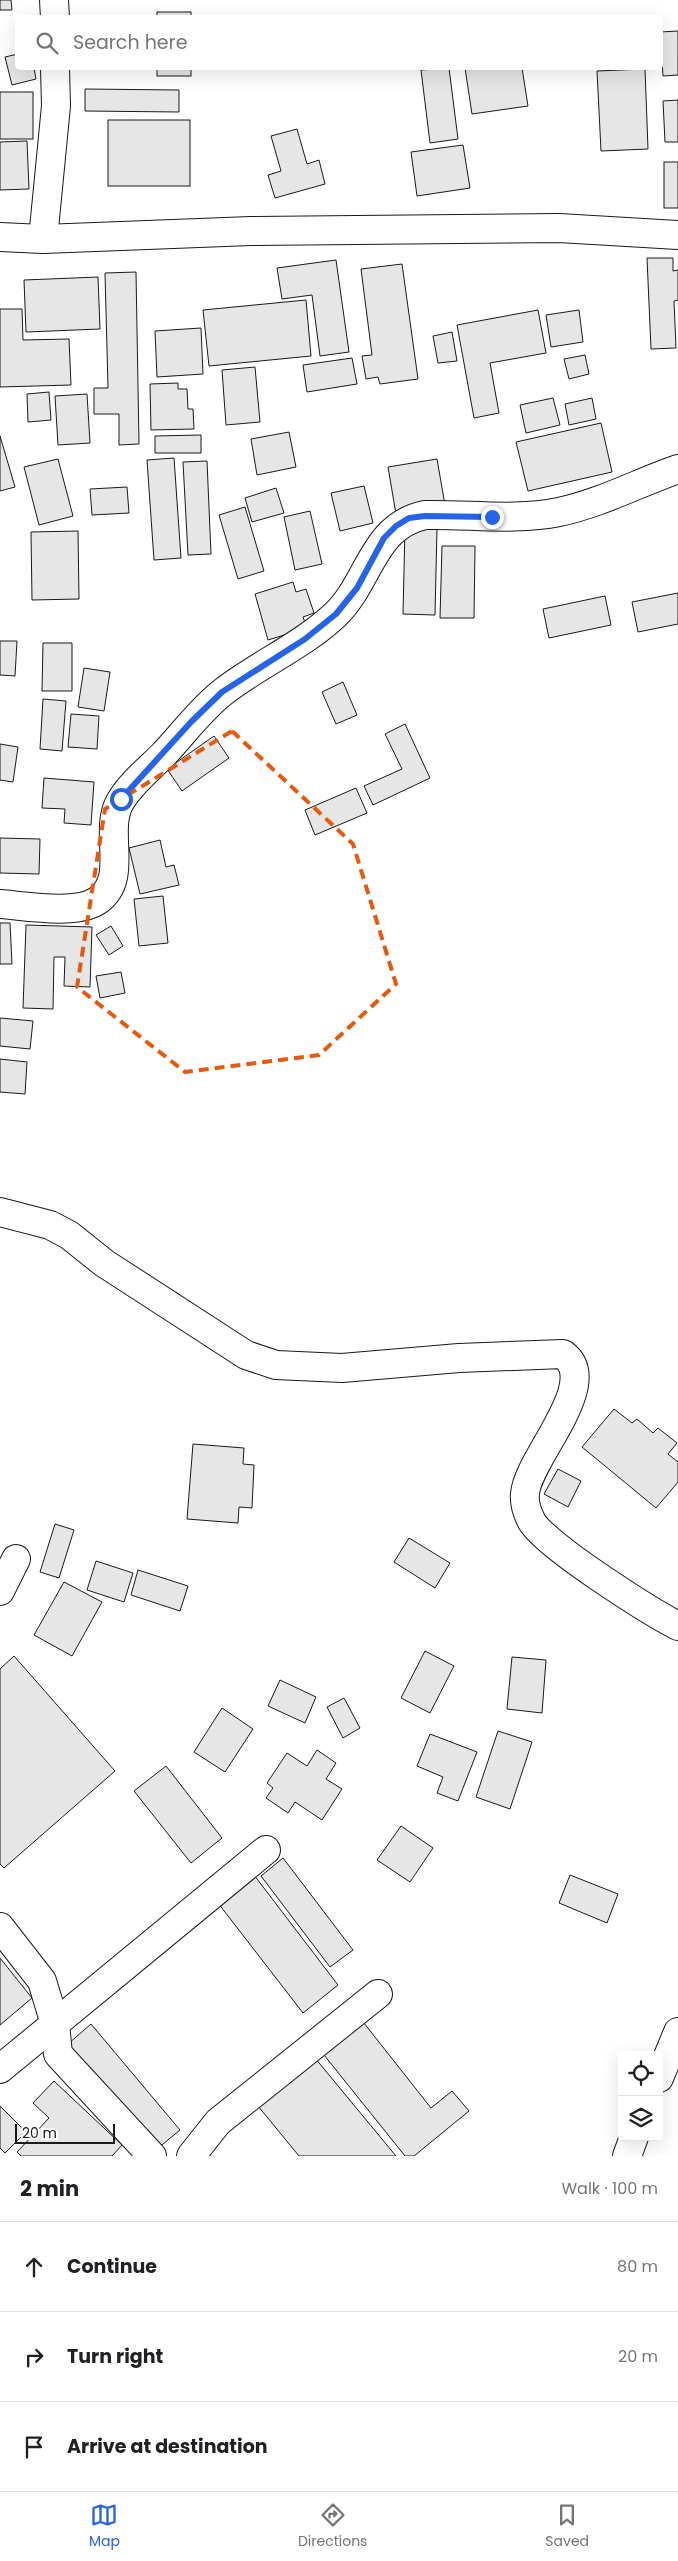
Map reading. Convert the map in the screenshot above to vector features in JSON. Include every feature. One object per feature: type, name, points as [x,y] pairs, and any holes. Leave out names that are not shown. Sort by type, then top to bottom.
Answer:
[{"type":"street","points":[[54,0],[54,15]]},
{"type":"street","points":[[43,240],[56,106],[55,70]]},
{"type":"street","points":[[0,237],[43,240],[251,231],[559,228],[678,235]]},
{"type":"street","points":[[0,904],[76,907],[97,901],[104,894],[113,878],[113,818],[121,799],[191,722],[222,692],[305,639],[336,614],[357,588],[384,538],[396,526],[409,518],[425,516],[529,516],[559,512],[596,502],[678,469]]},
{"type":"street","points":[[0,1212],[50,1226],[69,1235],[104,1263],[246,1355],[276,1365],[342,1368],[459,1358],[563,1354],[569,1358],[573,1367],[570,1397],[566,1412],[536,1463],[527,1483],[524,1495],[532,1523],[543,1535],[648,1611],[678,1626]]},
{"type":"street","points":[[0,1591],[16,1559]]},
{"type":"street","points":[[0,2069],[266,1850]]},
{"type":"street","points":[[0,1927],[42,1981],[55,2024],[58,2054],[152,2156]]},
{"type":"street","points":[[191,2156],[218,2122],[378,1994]]},
{"type":"street","points":[[663,2068],[678,2032]]},
{"type":"street","points":[[627,2156],[633,2141]]},
{"type":"highlighted area","points":[[232,731],[353,844],[396,984],[319,1055],[185,1072],[77,987],[105,809]]},
{"type":"building","points":[[0,0],[11,0],[12,10],[0,10]]},
{"type":"building","points":[[157,12],[191,12],[191,15],[157,15]]},
{"type":"building","points":[[678,31],[678,75],[663,76],[663,32]]},
{"type":"building","points":[[15,55],[15,70],[34,70],[36,79],[12,85],[5,57]]},
{"type":"building","points":[[157,70],[191,70],[191,76],[157,76]]},
{"type":"building","points":[[421,70],[449,70],[458,139],[430,143]]},
{"type":"building","points":[[465,70],[522,70],[528,106],[472,114]]},
{"type":"building","points":[[645,70],[648,149],[601,151],[597,71]]},
{"type":"building","points":[[85,89],[179,90],[179,112],[85,111]]},
{"type":"building","points":[[0,92],[33,92],[33,139],[0,139]]},
{"type":"building","points":[[678,100],[678,142],[665,142],[663,101]]},
{"type":"building","points":[[108,120],[190,120],[190,186],[108,186]]},
{"type":"building","points":[[297,129],[307,164],[319,160],[325,184],[275,198],[268,175],[281,171],[271,136]]},
{"type":"building","points":[[27,141],[29,189],[0,190],[0,142]]},
{"type":"building","points":[[463,145],[470,188],[417,196],[411,152]]},
{"type":"building","points":[[664,162],[678,162],[678,208],[664,208]]},
{"type":"building","points":[[647,258],[673,258],[673,271],[678,270],[678,300],[674,301],[676,348],[651,349]]},
{"type":"building","points":[[336,260],[349,352],[320,356],[312,295],[282,299],[277,268]]},
{"type":"building","points":[[402,264],[418,379],[380,384],[378,377],[366,379],[362,356],[372,355],[361,269]]},
{"type":"building","points":[[136,272],[139,444],[119,445],[119,414],[94,414],[94,388],[108,388],[105,273]]},
{"type":"building","points":[[98,277],[100,329],[26,332],[24,280]]},
{"type":"building","points":[[306,300],[311,356],[209,366],[203,310]]},
{"type":"building","points":[[0,309],[22,309],[23,340],[69,339],[71,385],[0,387]]},
{"type":"building","points":[[538,310],[546,353],[490,363],[499,413],[474,418],[457,325]]},
{"type":"building","points":[[579,310],[583,342],[551,347],[546,315]]},
{"type":"building","points":[[201,328],[203,374],[157,377],[155,331]]},
{"type":"building","points":[[452,332],[457,361],[438,363],[433,336]]},
{"type":"building","points":[[585,355],[589,374],[569,379],[564,359]]},
{"type":"building","points":[[352,358],[357,384],[307,392],[303,365]]},
{"type":"building","points":[[255,367],[260,422],[226,425],[222,370]]},
{"type":"building","points":[[178,383],[178,389],[187,389],[188,409],[193,409],[194,429],[151,430],[150,384]]},
{"type":"building","points":[[49,392],[51,420],[28,422],[27,394]]},
{"type":"building","points":[[87,394],[90,443],[58,445],[55,396]]},
{"type":"building","points":[[553,398],[560,425],[526,433],[520,405]]},
{"type":"building","points":[[592,398],[596,419],[569,425],[565,404]]},
{"type":"building","points":[[601,423],[612,472],[528,491],[516,442]]},
{"type":"building","points":[[289,432],[296,467],[257,475],[251,439]]},
{"type":"building","points":[[201,435],[201,453],[155,453],[155,436]]},
{"type":"building","points":[[0,436],[15,487],[0,491]]},
{"type":"building","points":[[174,458],[181,558],[154,560],[147,460]]},
{"type":"building","points":[[58,459],[73,516],[39,525],[24,467]]},
{"type":"building","points":[[437,459],[445,505],[396,514],[388,467]]},
{"type":"building","points":[[207,461],[211,554],[188,555],[183,462]]},
{"type":"building","points":[[364,486],[373,523],[340,531],[331,493]]},
{"type":"building","points":[[127,487],[129,513],[92,515],[90,489]]},
{"type":"building","points":[[276,488],[284,513],[252,522],[245,498]]},
{"type":"building","points":[[245,507],[264,571],[238,579],[219,515]]},
{"type":"building","points":[[310,511],[322,564],[295,570],[284,517]]},
{"type":"building","points":[[405,527],[437,528],[435,615],[403,614]]},
{"type":"building","points":[[78,531],[79,599],[32,600],[31,532]]},
{"type":"building","points":[[442,546],[475,546],[474,618],[440,618]]},
{"type":"building","points":[[293,582],[296,592],[306,589],[314,613],[303,617],[307,628],[268,640],[255,594]]},
{"type":"building","points":[[678,593],[678,624],[638,632],[632,602]]},
{"type":"building","points":[[605,596],[611,625],[549,638],[543,609]]},
{"type":"building","points":[[0,641],[17,641],[15,676],[0,675]]},
{"type":"building","points":[[43,643],[72,643],[72,691],[42,691]]},
{"type":"building","points":[[84,668],[110,672],[104,711],[78,707]]},
{"type":"building","points":[[343,682],[357,715],[336,724],[322,692]]},
{"type":"building","points":[[43,699],[66,701],[62,751],[40,749]]},
{"type":"building","points":[[71,714],[99,716],[97,749],[68,747]]},
{"type":"building","points":[[405,724],[430,778],[373,805],[364,786],[402,769],[385,734]]},
{"type":"building","points":[[214,736],[229,758],[182,791],[167,769]]},
{"type":"building","points":[[0,744],[18,747],[13,782],[0,780]]},
{"type":"building","points":[[44,778],[94,782],[91,825],[64,823],[65,809],[42,808]]},
{"type":"building","points":[[356,788],[367,813],[315,835],[305,810]]},
{"type":"building","points":[[0,838],[40,839],[39,874],[0,873]]},
{"type":"building","points":[[160,840],[166,867],[174,865],[179,885],[140,894],[129,848]]},
{"type":"building","points":[[163,896],[168,943],[139,946],[134,899]]},
{"type":"building","points":[[0,923],[10,923],[12,964],[0,964]]},
{"type":"building","points":[[26,925],[92,927],[90,987],[64,986],[65,957],[54,957],[53,1009],[23,1008]]},
{"type":"building","points":[[111,926],[123,946],[109,955],[96,935]]},
{"type":"building","points":[[121,972],[125,993],[100,998],[96,976]]},
{"type":"building","points":[[0,1018],[33,1021],[30,1049],[0,1046]]},
{"type":"building","points":[[0,1059],[27,1062],[25,1094],[0,1092]]},
{"type":"building","points":[[614,1409],[632,1423],[637,1419],[653,1433],[658,1428],[677,1443],[668,1454],[678,1462],[678,1482],[656,1508],[582,1447]]},
{"type":"building","points":[[193,1444],[244,1448],[243,1464],[254,1465],[252,1508],[239,1507],[238,1523],[187,1519]]},
{"type":"building","points":[[558,1469],[581,1481],[568,1507],[544,1494]]},
{"type":"building","points":[[55,1524],[74,1530],[59,1578],[40,1572]]},
{"type":"building","points":[[409,1538],[450,1563],[435,1588],[394,1562]]},
{"type":"building","points":[[96,1561],[133,1573],[124,1602],[87,1590]]},
{"type":"building","points":[[138,1570],[188,1586],[180,1611],[131,1595]]},
{"type":"building","points":[[64,1582],[102,1602],[72,1656],[34,1635]]},
{"type":"building","points":[[425,1651],[454,1666],[430,1713],[401,1698]]},
{"type":"building","points":[[14,1656],[115,1771],[4,1868],[0,1864],[0,1669]]},
{"type":"building","points":[[512,1657],[546,1660],[542,1713],[507,1709]]},
{"type":"building","points":[[280,1680],[316,1697],[305,1723],[268,1706]]},
{"type":"building","points":[[344,1698],[360,1728],[343,1738],[327,1707]]},
{"type":"building","points":[[222,1708],[253,1729],[225,1772],[194,1752]]},
{"type":"building","points":[[498,1731],[532,1742],[510,1809],[476,1797]]},
{"type":"building","points":[[430,1734],[477,1752],[458,1801],[437,1793],[443,1777],[417,1766]]},
{"type":"building","points":[[317,1750],[336,1763],[326,1779],[342,1789],[322,1820],[295,1802],[288,1813],[266,1798],[273,1788],[267,1783],[287,1753],[307,1766]]},
{"type":"building","points":[[166,1766],[222,1838],[191,1863],[134,1791]]},
{"type":"building","points":[[401,1826],[433,1848],[410,1882],[377,1860]]},
{"type":"building","points":[[283,1858],[353,1950],[330,1967],[261,1876]]},
{"type":"building","points":[[254,1875],[338,1985],[303,2013],[218,1903]]},
{"type":"building","points":[[570,1875],[618,1894],[607,1923],[559,1903]]},
{"type":"building","points":[[0,1958],[32,1998],[0,2025]]},
{"type":"building","points":[[360,2018],[431,2108],[452,2091],[469,2111],[414,2156],[405,2156],[320,2050]]},
{"type":"building","points":[[91,2024],[180,2130],[157,2149],[68,2044]]},
{"type":"building","points":[[315,2058],[396,2156],[299,2156],[258,2106]]},
{"type":"building","points":[[54,2081],[122,2145],[112,2156],[21,2156],[17,2152],[49,2118],[33,2103]]},
{"type":"building","points":[[0,2106],[26,2132],[5,2153],[0,2148]]},
{"type":"route","points":[[121,799],[166,752],[191,722],[222,692],[305,639],[336,614],[357,588],[384,538],[396,526],[409,518],[425,516],[492,517]]}]
